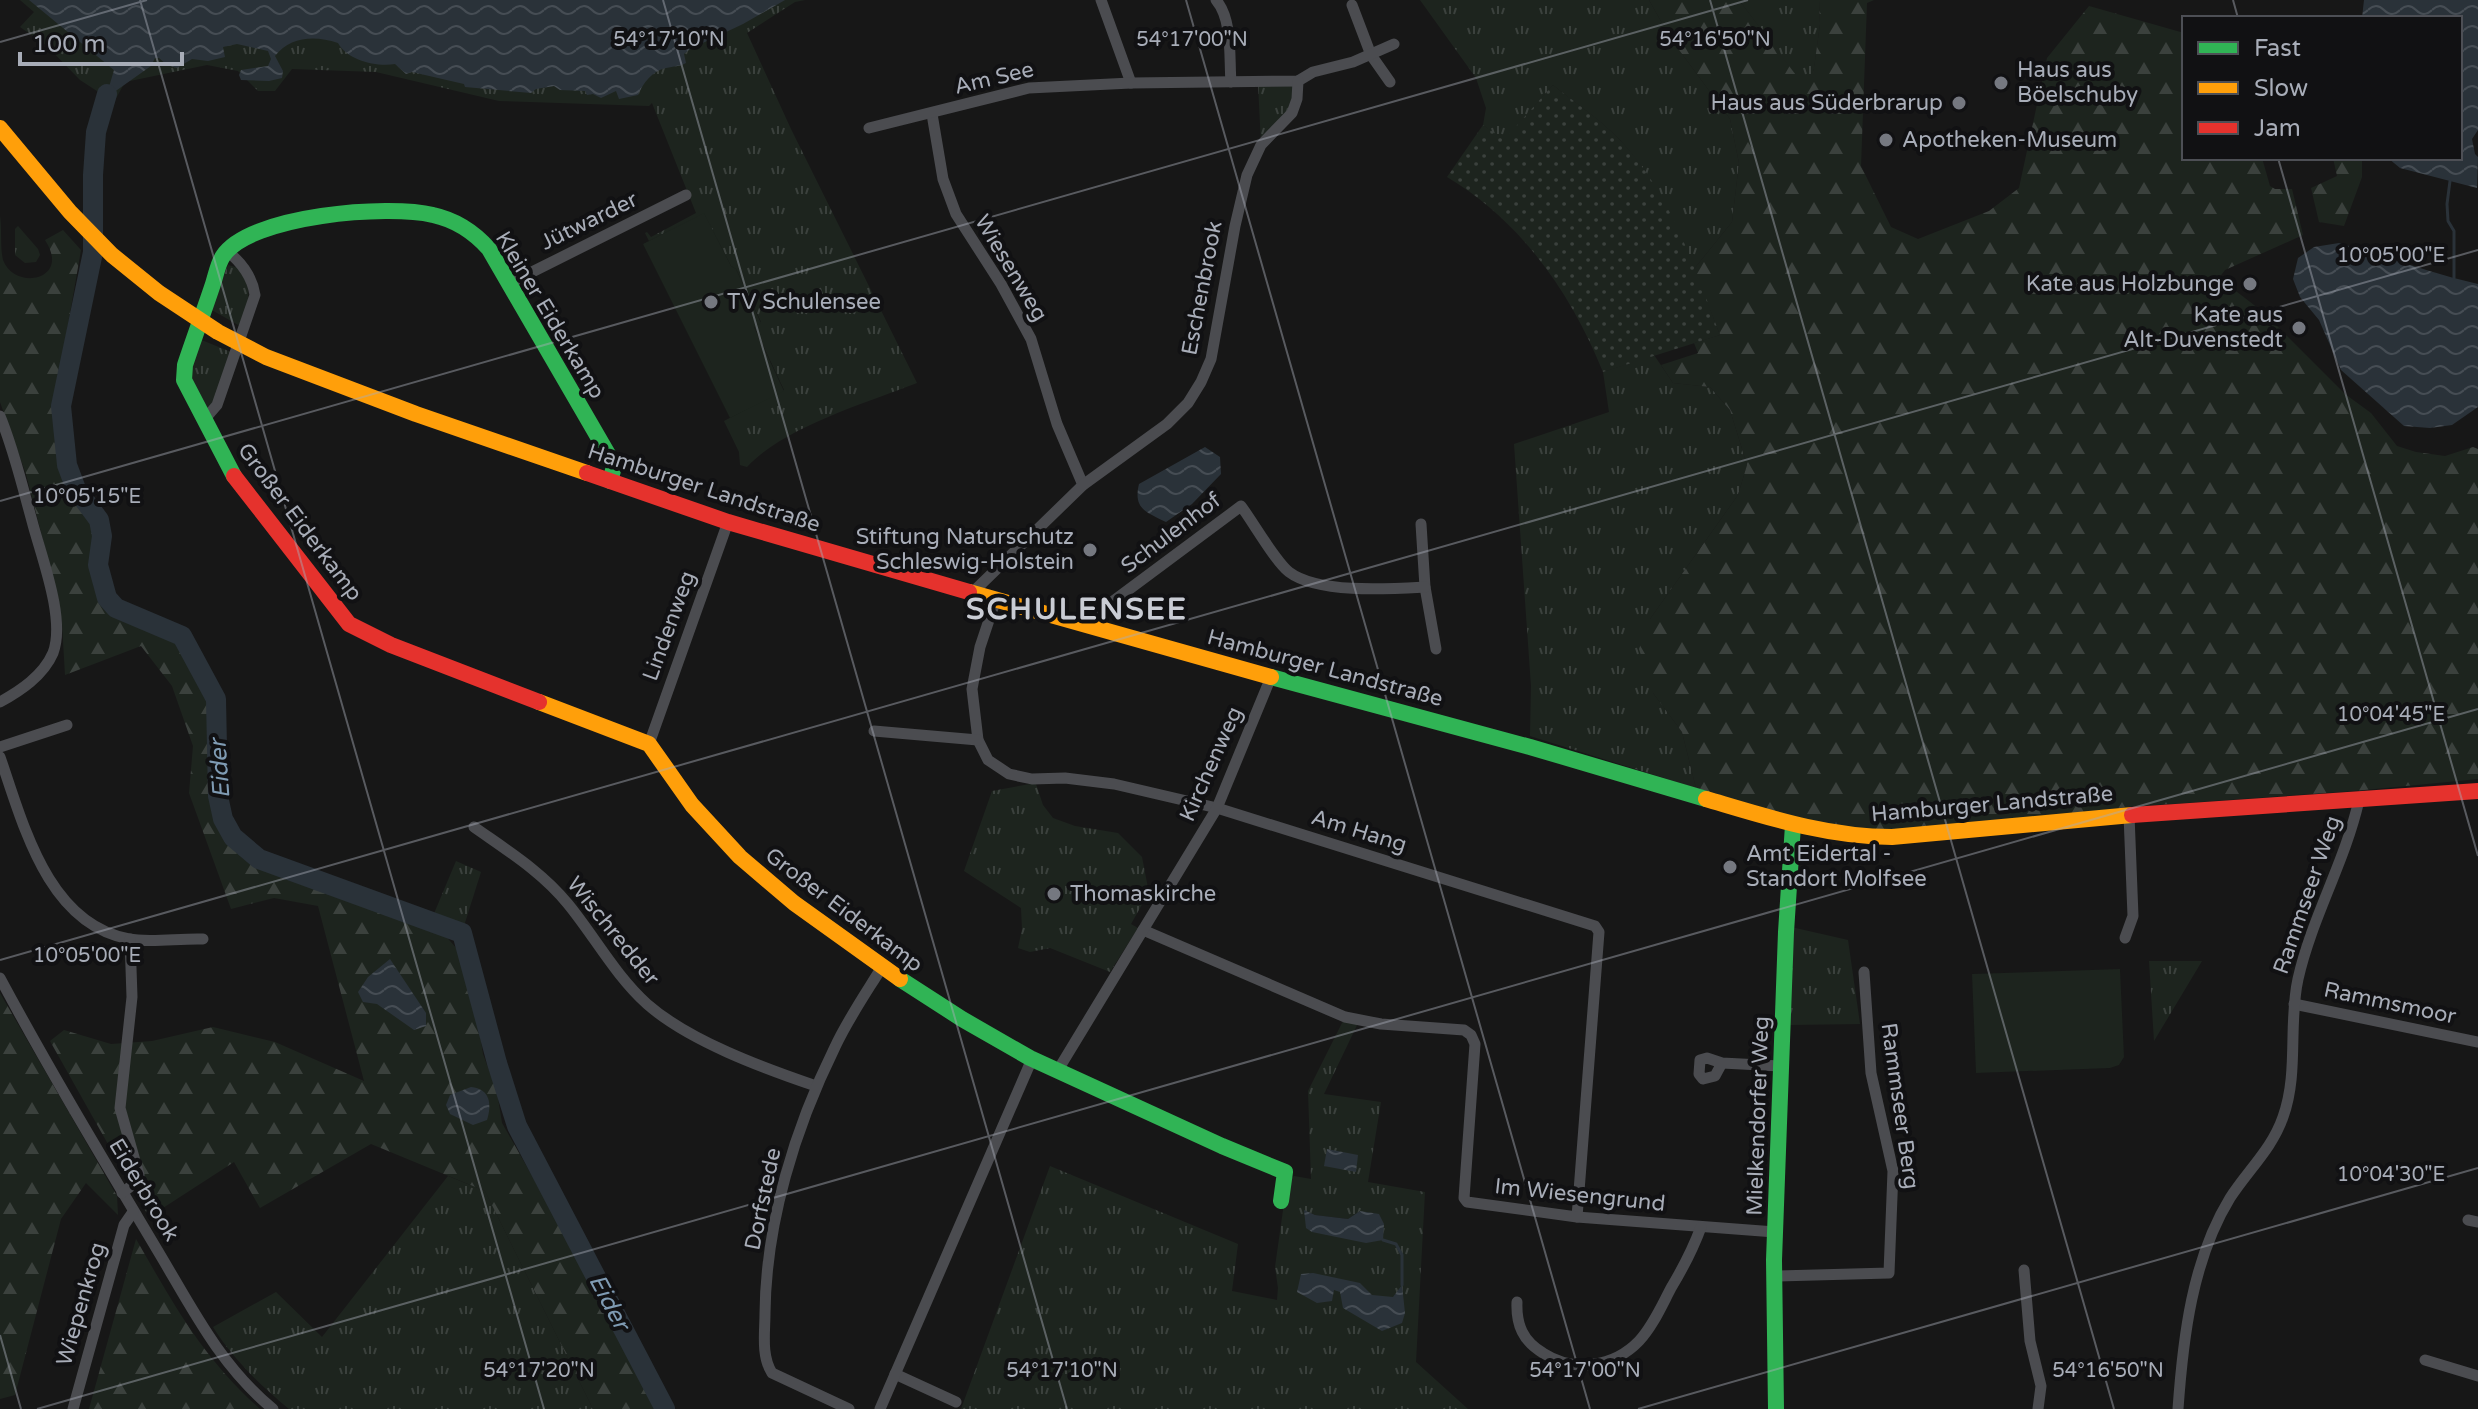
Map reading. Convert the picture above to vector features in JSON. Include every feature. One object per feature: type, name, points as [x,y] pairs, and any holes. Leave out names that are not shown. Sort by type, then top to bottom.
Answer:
[{"type":"street","points":[[1101,0],[1131,83]]},
{"type":"street","points":[[1216,0],[1226,19],[1231,82]]},
{"type":"street","points":[[1352,5],[1371,55],[1390,82]]},
{"type":"street","points":[[1298,81],[1313,72],[1371,55],[1394,44]]},
{"type":"street","name":"Am See","points":[[869,128],[1029,88],[1298,81]]},
{"type":"street","name":"Eschenbrook","points":[[972,593],[1083,485],[1167,424],[1188,403],[1211,359],[1247,175],[1261,145],[1292,113],[1298,81]]},
{"type":"street","name":"Wiesenweg","points":[[932,114],[943,179],[956,214],[1001,284],[1031,339],[1057,424],[1083,485]]},
{"type":"street","name":"Hamburger Landstraße","points":[[0,128],[70,212],[112,255],[200,321],[266,357],[416,414],[728,522],[1271,677],[1530,747],[1793,825],[1858,837],[1892,837],[2129,815],[2478,791]]},
{"type":"street","name":"Jütwarder","points":[[510,283],[686,195]]},
{"type":"street","name":"Kleiner Eiderkamp","points":[[227,251],[239,242],[273,227],[314,217],[360,211],[425,212],[452,220],[474,234],[490,251],[510,283],[612,461],[614,467],[610,481]]},
{"type":"street","points":[[200,321],[218,267],[227,251],[240,262],[254,285],[255,295],[217,405],[204,420]]},
{"type":"street","name":"Großer Eiderkamp","points":[[200,321],[185,365],[184,380],[230,471],[349,624],[391,645],[649,744],[704,822],[757,875],[800,910],[981,1031],[1032,1059],[1239,1155],[1285,1172],[1281,1201]]},
{"type":"street","points":[[0,416],[26,492],[54,609],[56,636],[47,665],[32,681],[0,702]]},
{"type":"street","name":"Schulenhof","points":[[1094,626],[1099,614],[1108,605],[1241,506],[1288,571],[1304,580],[1361,589],[1425,587]]},
{"type":"street","name":"Lindenweg","points":[[649,744],[728,522]]},
{"type":"street","points":[[1421,524],[1425,587],[1436,649]]},
{"type":"street","points":[[874,731],[978,740],[972,689],[980,647],[996,599]]},
{"type":"street","name":"Kirchenweg","points":[[1058,1070],[1217,808],[1271,677]]},
{"type":"street","points":[[0,747],[67,725]]},
{"type":"street","name":"Am Hang","points":[[978,740],[988,760],[1009,774],[1032,779],[1065,778],[1114,784],[1217,808],[1595,926],[1599,932],[1577,1217]]},
{"type":"street","points":[[0,757],[30,843],[64,900],[94,926],[130,939],[203,939]]},
{"type":"street","name":"Rammseer Weg","points":[[2178,1409],[2184,1350],[2202,1261],[2230,1198],[2269,1147],[2287,1109],[2294,1004],[2305,955],[2353,825],[2359,800]]},
{"type":"street","points":[[2125,938],[2133,916],[2129,815]]},
{"type":"street","name":"Mielkendorfer Weg","points":[[1776,1409],[1773,1364],[1775,1232],[1786,894],[1793,825]]},
{"type":"street","name":"Wischredder","points":[[474,827],[541,874],[569,905],[623,980],[648,1005],[676,1025],[729,1051],[816,1086]]},
{"type":"street","name":"Im Wiesengrund","points":[[1143,930],[1345,1017],[1381,1024],[1464,1030],[1471,1035],[1475,1044],[1464,1198],[1467,1202],[1577,1217],[1775,1232]]},
{"type":"street","points":[[122,1193],[135,1183],[139,1175],[120,1108],[132,997],[130,939]]},
{"type":"street","name":"Dorfstede","points":[[849,1409],[772,1373],[766,1356],[765,1302],[780,1198],[816,1086],[836,1043],[882,967]]},
{"type":"street","name":"Rammseer Berg","points":[[1774,1276],[1889,1273],[1893,1171],[1871,1073],[1864,972]]},
{"type":"street","name":"Eiderbrook","points":[[0,978],[133,1212],[216,1350],[245,1384],[273,1409]]},
{"type":"street","name":"Rammsmoor","points":[[2294,1004],[2478,1042]]},
{"type":"street","points":[[880,1409],[1032,1059]]},
{"type":"street","points":[[1722,1063],[1782,1066]]},
{"type":"street","name":"Wiepenkrog","points":[[73,1409],[124,1225],[133,1212]]},
{"type":"street","points":[[1517,1302],[1516,1320],[1522,1333],[1546,1355],[1578,1365],[1594,1365],[1610,1360],[1640,1340],[1694,1248],[1701,1227]]},
{"type":"street","points":[[2024,1270],[2030,1341],[2041,1386],[2038,1409]]},
{"type":"street","points":[[2425,1360],[2478,1376]]},
{"type":"street","points":[[895,1374],[956,1402]]},
{"type":"green space","points":[[20,0],[805,0],[795,2],[747,33],[917,383],[804,428],[763,453],[747,467],[740,465],[739,452],[724,421],[784,390],[754,326],[761,322],[736,269],[731,266],[704,214],[649,241],[645,233],[651,237],[696,213],[652,103],[649,106],[499,101],[376,72],[292,69],[275,91],[258,91],[238,71],[207,65],[125,82],[114,102],[80,80],[46,45],[20,27],[34,12]]},
{"type":"green space","points":[[1420,0],[1649,0],[1671,39],[1730,119],[1739,163],[1732,222],[1694,269],[1663,201],[1644,170],[1620,140],[1553,85],[1504,141],[1483,125],[1486,108],[1476,78]]},
{"type":"green space","points":[[1649,0],[1739,0],[1802,83],[1813,75],[1820,24],[1819,0],[1874,0],[1867,3],[1861,166],[1891,227],[1918,239],[1989,211],[2019,188],[2047,58],[2089,6],[2182,32],[2182,160],[2263,160],[2270,186],[2292,189],[2303,235],[2225,270],[2219,278],[2263,312],[2345,394],[2371,413],[2397,446],[2445,456],[2473,447],[2478,449],[2478,779],[2128,807],[1892,835],[1830,829],[1696,788],[1682,732],[1653,693],[1639,649],[1650,619],[1738,495],[1747,465],[1730,410],[1710,387],[1673,383],[1661,365],[1698,353],[1694,343],[1720,335],[1694,269],[1732,222],[1739,163],[1730,119],[1671,39]]},
{"type":"green space","points":[[1739,0],[1819,0],[1820,24],[1813,76],[1802,84]]},
{"type":"green space","points":[[1298,81],[1297,99],[1261,145],[1258,83]]},
{"type":"green space","points":[[1553,85],[1612,132],[1653,183],[1679,232],[1720,335],[1603,372],[1576,314],[1541,261],[1498,215],[1447,177],[1483,125],[1504,140]]},
{"type":"green space","points":[[2333,160],[2362,160],[2362,177],[2344,226],[2319,222],[2311,188],[2337,176]]},
{"type":"green space","name":"TV Schulensee","points":[[704,213],[731,266],[736,269],[761,323],[754,327],[784,391],[730,418],[643,244]]},
{"type":"green space","points":[[0,216],[3,260],[9,270],[18,276],[38,277],[46,273],[51,265],[51,254],[45,240],[63,230],[81,250],[54,405],[66,487],[93,521],[90,566],[94,588],[115,617],[171,636],[195,672],[208,700],[210,793],[216,821],[226,840],[257,865],[277,875],[442,932],[458,950],[477,1016],[483,1054],[497,1092],[502,1123],[655,1409],[593,1409],[485,1191],[371,1144],[260,1208],[234,1162],[149,1217],[50,1041],[64,1030],[111,1044],[152,1041],[213,1027],[275,1042],[364,1081],[318,906],[274,898],[231,909],[189,793],[193,746],[172,686],[141,646],[65,675],[62,623],[52,575],[26,474],[0,402]]},
{"type":"green space","points":[[18,226],[38,249],[40,255],[36,262],[25,263],[15,255],[15,229]]},
{"type":"green space","points":[[228,265],[239,268],[247,284],[248,302],[240,326],[210,309]]},
{"type":"green space","points":[[199,339],[231,352],[212,408],[207,409],[188,376]]},
{"type":"green space","points":[[1654,355],[1673,383],[1710,387],[1730,410],[1747,465],[1738,495],[1650,619],[1653,693],[1682,732],[1696,788],[1530,736],[1531,686],[1514,444],[1609,412],[1603,372]]},
{"type":"green space","points":[[1036,784],[1043,805],[1053,818],[1075,826],[1118,833],[1142,857],[1148,888],[1156,892],[1149,902],[1144,901],[1131,924],[1138,928],[1110,972],[1050,948],[1030,952],[1018,948],[1022,929],[1021,908],[964,871],[992,791]]},
{"type":"green space","points":[[456,861],[481,872],[463,929],[433,916]]},
{"type":"green space","points":[[1791,927],[1848,940],[1860,1024],[1788,1025]]},
{"type":"green space","points":[[2149,961],[2202,961],[2154,1041]]},
{"type":"green space","points":[[2120,969],[2124,1057],[2119,1065],[2110,1068],[1976,1073],[1972,974]]},
{"type":"green space","points":[[0,993],[117,1196],[118,1215],[86,1183],[61,1219],[15,1395],[0,1399]]},
{"type":"green space","points":[[1345,1017],[1359,1021],[1324,1094],[1381,1102],[1368,1182],[1425,1192],[1416,1362],[1468,1409],[961,1409],[1050,1166],[1238,1244],[1232,1291],[1277,1300],[1275,1267],[1287,1182],[1294,1176],[1311,1179],[1308,1091]],"holes":[[[1305,1210],[1315,1215],[1348,1219],[1360,1211],[1366,1243]]]},
{"type":"green space","points":[[448,1176],[485,1191],[593,1409],[289,1409],[248,1371],[213,1327],[276,1292],[322,1337]]},
{"type":"green space","points":[[136,1239],[205,1350],[260,1409],[89,1409]]},
{"type":"water","points":[[29,0],[785,0],[690,49],[684,54],[686,63],[656,72],[645,82],[638,95],[619,99],[616,91],[601,98],[587,95],[585,91],[560,90],[554,86],[531,93],[465,87],[464,84],[412,72],[406,74],[395,64],[380,65],[364,61],[349,54],[338,43],[320,39],[295,41],[275,56],[283,71],[282,78],[241,80],[241,70],[268,66],[271,59],[268,51],[237,44],[223,47],[225,57],[208,61],[192,59],[177,68],[155,58],[151,66],[110,95],[107,94],[114,70]]},
{"type":"water","points":[[2364,0],[2478,0],[2478,130],[2472,139],[2478,157],[2477,188],[2400,168],[2390,160],[2462,160],[2462,16],[2362,16]]},
{"type":"water","points":[[2339,243],[2478,284],[2478,407],[2452,425],[2430,428],[2404,426],[2341,370],[2319,320],[2300,297],[2293,279],[2298,258],[2314,247]]},
{"type":"water","points":[[1205,447],[1220,457],[1221,474],[1192,504],[1166,522],[1143,509],[1138,499],[1139,484]]},
{"type":"water","points":[[390,959],[426,1013],[426,1026],[414,1030],[377,1004],[363,1002],[358,992],[368,977]]},
{"type":"water","points":[[471,1087],[486,1094],[489,1103],[487,1120],[473,1125],[450,1114],[446,1105],[450,1095]]},
{"type":"water","points":[[1327,1149],[1358,1155],[1356,1172],[1324,1166]]},
{"type":"water","points":[[1304,1210],[1315,1215],[1348,1219],[1360,1211],[1379,1214],[1384,1224],[1383,1240],[1366,1243],[1312,1232],[1306,1228]]},
{"type":"water","points":[[1313,1273],[1360,1283],[1372,1295],[1393,1297],[1402,1285],[1405,1313],[1402,1323],[1382,1331],[1343,1308],[1340,1292],[1334,1290],[1332,1301],[1317,1303],[1297,1292],[1301,1274]]},
{"type":"waterway","name":"Eider","points":[[107,94],[96,132],[93,252],[61,406],[67,465],[76,489],[99,520],[102,536],[98,565],[107,598],[116,608],[182,636],[216,699],[218,796],[223,819],[233,837],[259,859],[462,933],[517,1126],[665,1409]]},
{"type":"waterway","points":[[2450,181],[2447,204],[2448,221],[2454,231],[2454,278]]},
{"type":"waterway","points":[[1383,1240],[1396,1244],[1402,1255],[1402,1285]]},
{"type":"traffic: fast","points":[[234,476],[184,380],[185,365],[221,259],[238,242],[290,222],[354,212],[385,211],[412,212],[449,220],[470,232],[489,249],[612,461],[614,467],[610,481]]},
{"type":"traffic: fast","points":[[1271,677],[1530,747],[1706,799]]},
{"type":"traffic: fast","points":[[1776,1409],[1774,1260],[1793,825]]},
{"type":"traffic: fast","points":[[900,979],[1030,1058],[1285,1172],[1281,1201]]},
{"type":"traffic: slow","points":[[0,128],[70,212],[112,255],[159,293],[218,332],[266,357],[416,414],[587,473]]},
{"type":"traffic: slow","points":[[969,592],[1271,677]]},
{"type":"traffic: slow","points":[[539,702],[649,744],[692,805],[740,857],[794,903],[900,979]]},
{"type":"traffic: slow","points":[[1706,799],[1798,825],[1844,834],[1892,837],[2132,815]]},
{"type":"traffic: jam","points":[[587,473],[728,522],[969,592]]},
{"type":"traffic: jam","points":[[234,476],[349,624],[391,645],[539,702]]},
{"type":"traffic: jam","points":[[2132,815],[2478,791]]},
{"type":"place","name":"Haus aus Böelschuby","points":[[2001,83]]},
{"type":"place","name":"Haus aus Süderbrarup","points":[[1959,103]]},
{"type":"place","name":"Apotheken-Museum","points":[[1886,140]]},
{"type":"place","name":"Kate aus Holzbunge","points":[[2250,284]]},
{"type":"place","name":"TV Schulensee","points":[[711,302]]},
{"type":"place","name":"Kate aus Alt-Duvenstedt","points":[[2299,328]]},
{"type":"place","name":"Stiftung Naturschutz Schleswig-Holstein","points":[[1090,550]]},
{"type":"place","name":"Amt Eidertal - Standort Molfsee","points":[[1730,867]]},
{"type":"place","name":"Thomaskirche","points":[[1054,894]]},
{"type":"district","name":"SCHULENSEE","points":[[1077,609]]}]
